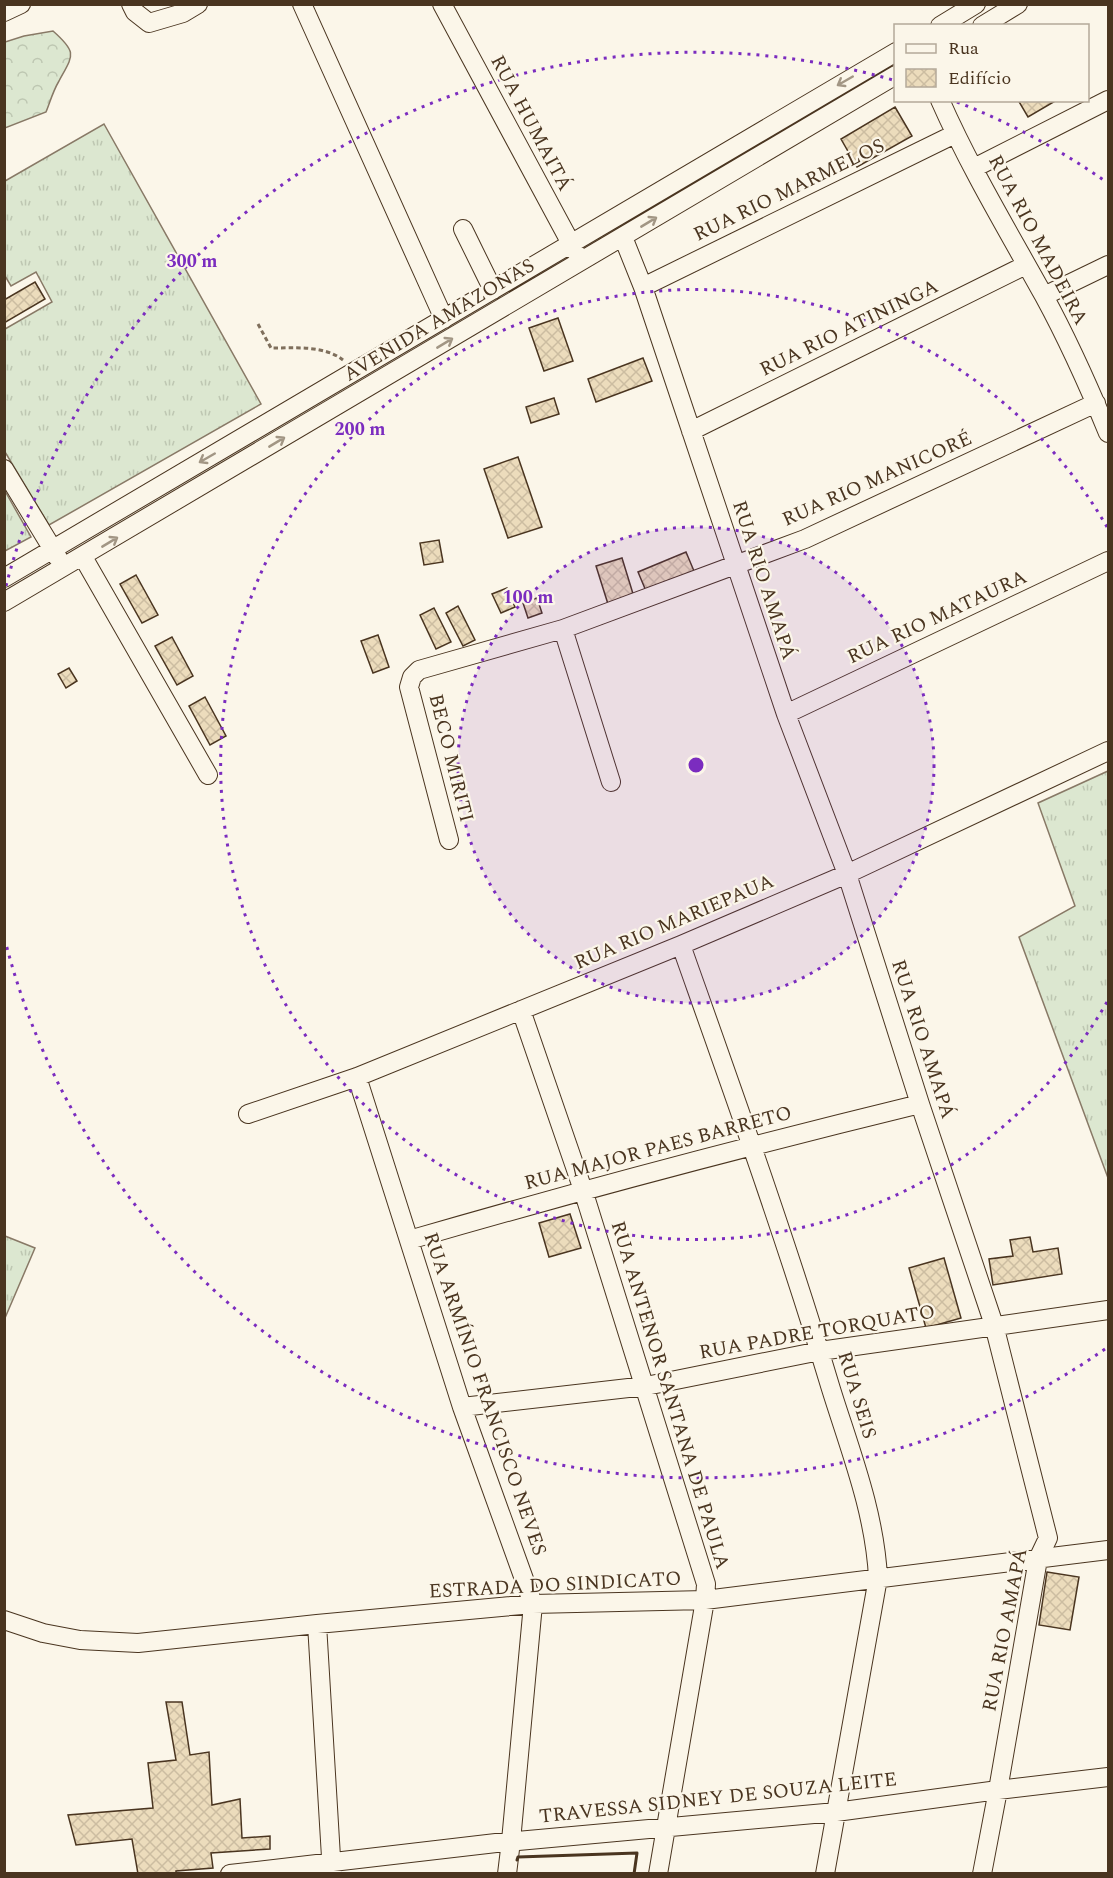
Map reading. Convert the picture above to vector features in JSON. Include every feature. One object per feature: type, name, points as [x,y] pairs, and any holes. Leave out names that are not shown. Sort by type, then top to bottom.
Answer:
[{"type":"street","points":[[4,12],[21,4]]},
{"type":"street","points":[[131,4],[135,12],[149,22],[183,13],[198,4]]},
{"type":"street","points":[[302,4],[444,319]]},
{"type":"street","name":"RUA HUMAITÁ","points":[[442,4],[581,262]]},
{"type":"street","points":[[943,24],[976,4]]},
{"type":"street","points":[[985,24],[1018,4]]},
{"type":"street","name":"AVENIDA AMAZONAS","points":[[4,578],[894,53]]},
{"type":"street","name":"AVENIDA AMAZONAS","points":[[4,602],[894,76]]},
{"type":"street","points":[[974,168],[1108,100]]},
{"type":"street","name":"RUA RIO MADEIRA","points":[[941,102],[955,134],[1044,296],[1096,403],[1108,433]]},
{"type":"street","name":"RUA RIO MARMELOS","points":[[643,287],[955,134]]},
{"type":"street","points":[[463,229],[494,290]]},
{"type":"street","name":"RUA RIO AMAPÁ","points":[[623,237],[643,287],[786,714],[847,874],[920,1104],[994,1325],[1048,1538],[1038,1559],[982,1874]]},
{"type":"street","name":"RUA RIO ATININGA","points":[[691,431],[1026,265]]},
{"type":"street","points":[[1044,296],[1108,265]]},
{"type":"street","name":"RUA RIO MANICORÉ","points":[[410,687],[412,677],[419,670],[563,629],[805,539],[1096,403]]},
{"type":"street","points":[[4,469],[64,567]]},
{"type":"street","points":[[83,557],[208,775]]},
{"type":"street","name":"RUA RIO MATAURA","points":[[786,714],[1108,561]]},
{"type":"street","points":[[563,629],[610,782]]},
{"type":"street","name":"BECO MIRITI","points":[[410,687],[449,840]]},
{"type":"street","name":"RUA RIO MARIEPAUA","points":[[248,1114],[357,1077],[681,945],[847,874],[1108,751]]},
{"type":"street","name":"RUA SEIS","points":[[681,945],[752,1145],[820,1351],[870,1518],[877,1556],[878,1578],[825,1874]]},
{"type":"street","name":"RUA ANTENOR SANTANA DE PAULA","points":[[521,1010],[583,1190],[706,1584],[658,1874]]},
{"type":"street","name":"RUA ARMÍNIO FRANCISCO NEVES","points":[[357,1077],[462,1407],[533,1604],[507,1874]]},
{"type":"street","name":"RUA MAJOR PAES BARRETO","points":[[409,1240],[752,1145],[920,1104]]},
{"type":"street","name":"RUA PADRE TORQUATO","points":[[462,1407],[646,1386],[820,1351],[1108,1310]]},
{"type":"street","name":"ESTRADA DO SINDICATO","points":[[4,1620],[43,1633],[80,1640],[138,1643],[533,1604],[705,1599],[1108,1550]]},
{"type":"street","points":[[317,1624],[332,1867]]},
{"type":"street","name":"TRAVESSA SIDNEY DE SOUZA LEITE","points":[[230,1874],[332,1867],[511,1841],[836,1812],[1108,1778]]},
{"type":"path","points":[[258,324],[271,348],[309,348],[336,354],[356,371]]},
{"type":"green space","points":[[53,31],[66,44],[71,54],[46,112],[5,128],[5,42]]},
{"type":"green space","points":[[104,124],[261,404],[49,525],[5,452],[5,329],[52,302],[36,272],[11,286],[5,276],[5,181]]},
{"type":"green space","points":[[5,491],[31,537],[4,551]]},
{"type":"green space","points":[[1108,771],[1108,1178],[1019,937],[1075,906],[1038,803]]},
{"type":"green space","points":[[5,1236],[35,1248],[5,1318]]},
{"type":"building","points":[[1019,102],[1054,102],[1028,117]]},
{"type":"building","points":[[895,107],[912,136],[857,167],[841,139]]},
{"type":"building","points":[[35,282],[45,299],[4,323],[4,300]]},
{"type":"building","points":[[558,318],[573,361],[544,371],[529,328]]},
{"type":"building","points":[[643,358],[652,381],[596,402],[588,379]]},
{"type":"building","points":[[554,398],[559,414],[531,423],[526,407]]},
{"type":"building","points":[[518,457],[542,527],[508,538],[484,469]]},
{"type":"building","points":[[439,540],[443,562],[424,565],[420,543]]},
{"type":"building","points":[[686,552],[694,571],[646,591],[638,572]]},
{"type":"building","points":[[622,558],[634,597],[608,604],[596,566]]},
{"type":"building","points":[[136,575],[158,615],[142,623],[120,584]]},
{"type":"building","points":[[507,588],[515,607],[501,613],[492,594]]},
{"type":"building","points":[[537,598],[542,613],[528,618],[523,603]]},
{"type":"building","points":[[458,606],[475,640],[463,646],[446,613]]},
{"type":"building","points":[[434,608],[451,642],[436,649],[420,615]]},
{"type":"building","points":[[378,635],[389,667],[373,673],[361,641]]},
{"type":"building","points":[[172,637],[193,676],[177,685],[155,646]]},
{"type":"building","points":[[69,668],[77,681],[66,688],[58,674]]},
{"type":"building","points":[[205,697],[226,736],[210,745],[189,706]]},
{"type":"building","points":[[570,1214],[581,1248],[549,1257],[539,1223]]},
{"type":"building","points":[[1030,1237],[1033,1252],[1058,1248],[1062,1274],[993,1285],[989,1259],[1013,1256],[1010,1240]]},
{"type":"building","points":[[944,1258],[961,1318],[926,1328],[909,1268]]},
{"type":"building","points":[[1047,1572],[1079,1577],[1070,1630],[1039,1625]]},
{"type":"building","points":[[166,1702],[182,1702],[190,1755],[209,1752],[212,1805],[240,1799],[242,1838],[270,1836],[270,1849],[211,1853],[213,1868],[176,1871],[176,1874],[138,1874],[132,1839],[76,1845],[68,1815],[153,1808],[148,1763],[176,1760]]},
{"type":"wall","points":[[517,1860],[518,1857],[637,1853],[634,1874]]}]
